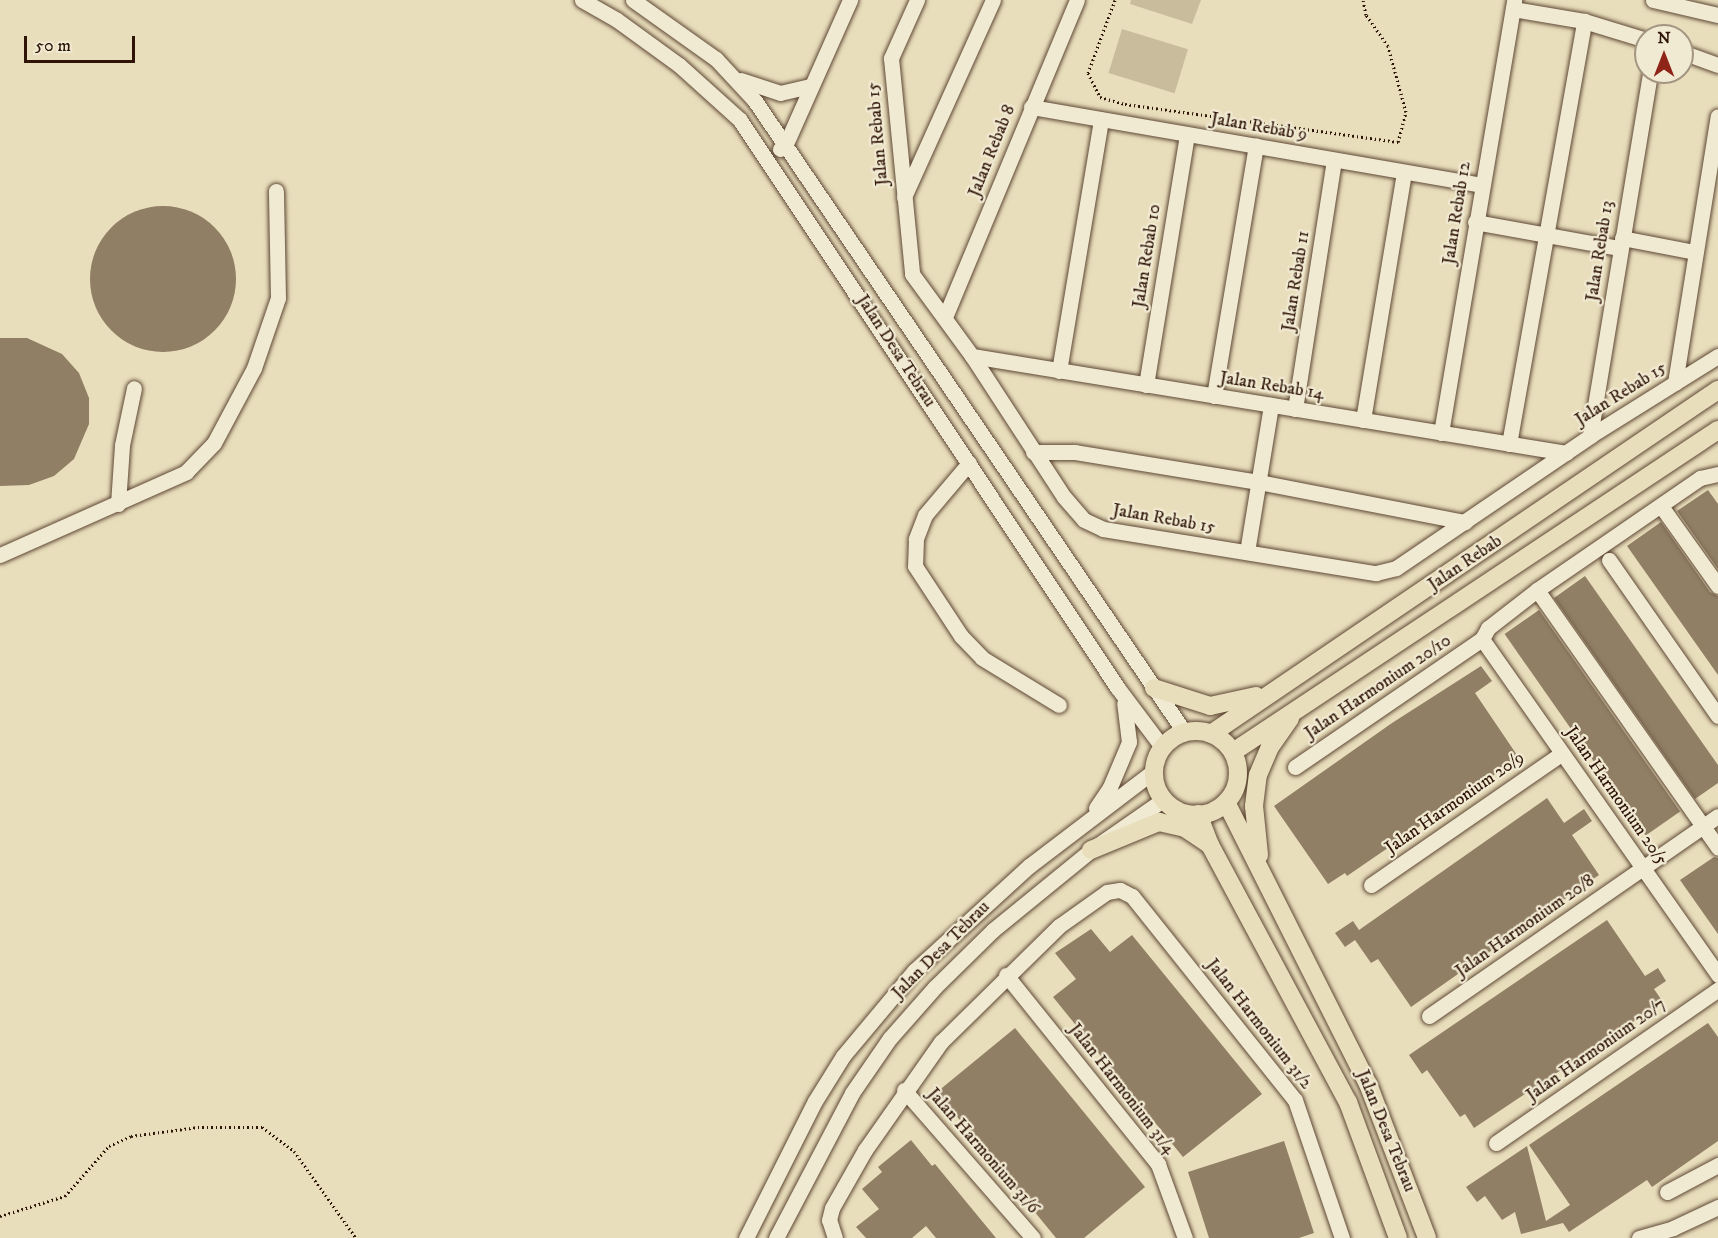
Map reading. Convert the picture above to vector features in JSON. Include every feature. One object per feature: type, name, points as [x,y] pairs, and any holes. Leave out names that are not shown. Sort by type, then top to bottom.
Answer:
[{"type":"main road","name":"Jalan Rebab","points":[[1211,734],[1718,390]]},
{"type":"main road","points":[[1233,752],[1718,430]]},
{"type":"main road","points":[[1698,444],[1718,438]]},
{"type":"main road","points":[[1154,688],[1210,706],[1237,703],[1282,687]]},
{"type":"main road","points":[[1261,866],[1254,806],[1258,776],[1270,747],[1294,712]]},
{"type":"main road","points":[[1185,733],[1211,734],[1233,752],[1238,778],[1226,802],[1198,814],[1180,811],[1164,799],[1155,770],[1163,748],[1185,733]]},
{"type":"main road","name":"Jalan Desa Tebrau","points":[[1226,802],[1261,866],[1368,1084],[1427,1238]]},
{"type":"main road","name":"Jalan Desa Tebrau","points":[[1198,814],[1210,845],[1348,1102],[1398,1238]]},
{"type":"main road","points":[[1091,850],[1159,822],[1185,828],[1210,845]]},
{"type":"street","name":"Jalan Desa Tebrau","points":[[582,0],[617,20],[700,82],[740,120],[767,157],[1117,687],[1163,748]]},
{"type":"street","name":"Jalan Desa Tebrau","points":[[633,0],[736,78],[785,146],[1185,733]]},
{"type":"street","points":[[767,157],[785,146],[850,0]]},
{"type":"street","name":"Jalan Rebab 15","points":[[917,0],[891,58],[912,274],[972,356],[1033,452],[1084,520],[1103,529],[1376,573],[1396,568],[1590,436],[1718,356]]},
{"type":"street","points":[[903,199],[993,0]]},
{"type":"street","name":"Jalan Rebab 8","points":[[945,317],[1077,0]]},
{"type":"street","points":[[1653,0],[1718,15]]},
{"type":"street","points":[[1514,4],[1634,36]]},
{"type":"street","name":"Jalan Rebab 12","points":[[1441,433],[1481,185],[1514,4]]},
{"type":"street","points":[[1509,444],[1584,21]]},
{"type":"street","points":[[1694,56],[1718,65]]},
{"type":"street","points":[[736,78],[780,93],[811,86]]},
{"type":"street","name":"Jalan Rebab 13","points":[[1590,436],[1648,84]]},
{"type":"street","name":"Jalan Rebab 9","points":[[1031,107],[1106,113],[1187,134],[1481,185]]},
{"type":"street","points":[[1059,371],[1106,113]]},
{"type":"street","points":[[1675,382],[1718,116]]},
{"type":"street","name":"Jalan Rebab 10","points":[[1146,385],[1187,134]]},
{"type":"street","points":[[1214,396],[1256,146]]},
{"type":"street","name":"Jalan Rebab 11","points":[[1295,409],[1335,160]]},
{"type":"street","points":[[1363,420],[1404,172]]},
{"type":"street","points":[[0,555],[186,472],[214,443],[236,407],[254,368],[278,297],[276,191]]},
{"type":"street","points":[[1475,222],[1546,235],[1695,252]]},
{"type":"street","name":"Jalan Rebab 14","points":[[972,356],[1566,453]]},
{"type":"street","points":[[118,504],[122,445],[134,388]]},
{"type":"street","points":[[1247,552],[1271,405]]},
{"type":"street","points":[[1033,452],[1074,452],[1259,482],[1465,522]]},
{"type":"street","points":[[969,463],[925,515],[916,539],[915,566],[961,636],[982,658],[1059,705]]},
{"type":"street","name":"Jalan Harmonium 20/10","points":[[1295,767],[1482,639],[1488,628],[1537,590],[1700,478],[1718,474]]},
{"type":"street","points":[[1661,506],[1718,586]]},
{"type":"street","points":[[1609,560],[1718,716]]},
{"type":"street","points":[[1537,590],[1718,848]]},
{"type":"street","name":"Jalan Harmonium 20/5","points":[[1482,639],[1718,975]]},
{"type":"street","points":[[1085,822],[1110,787],[1129,742],[1129,718],[1117,687]]},
{"type":"street","name":"Jalan Harmonium 20/9","points":[[1371,885],[1562,753]]},
{"type":"street","name":"Jalan Desa Tebrau","points":[[746,1238],[815,1101],[843,1056],[914,971],[1029,866],[1155,770]]},
{"type":"street","name":"Jalan Desa Tebrau","points":[[776,1238],[852,1093],[890,1038],[993,930],[1091,850],[1164,799]]},
{"type":"street","name":"Jalan Harmonium 20/8","points":[[1429,1016],[1718,816]]},
{"type":"street","name":"Jalan Harmonium 31/2","points":[[1006,975],[1059,926],[1107,892],[1120,890],[1132,896],[1295,1100],[1341,1238]]},
{"type":"street","points":[[835,1238],[829,1220],[865,1150],[904,1090],[941,1042],[1006,975]]},
{"type":"street","name":"Jalan Harmonium 31/4","points":[[1006,975],[1158,1164],[1185,1238]]},
{"type":"street","name":"Jalan Harmonium 20/7","points":[[1497,1143],[1718,989]]},
{"type":"street","name":"Jalan Harmonium 31/6","points":[[904,1090],[1033,1238]]},
{"type":"street","points":[[1667,1192],[1718,1164]]},
{"type":"street","points":[[1639,1238],[1673,1228],[1718,1207]]},
{"type":"path","points":[[1115,0],[1088,73],[1100,97],[1125,104],[1398,142],[1406,112],[1388,46],[1366,15],[1363,0]]},
{"type":"path","points":[[1106,113],[1145,114]]},
{"type":"path","points":[[0,1216],[65,1196],[109,1146],[131,1136],[198,1127],[262,1126],[294,1151],[356,1238]]},
{"type":"shaded area","points":[[1131,0],[1201,0],[1192,24],[1130,4]]},
{"type":"shaded area","points":[[1122,29],[1188,49],[1175,93],[1109,73]]},
{"type":"building","points":[[163,206],[191,211],[215,227],[231,251],[236,279],[231,307],[215,331],[191,347],[163,352],[135,347],[111,331],[95,307],[90,279],[95,251],[111,227],[135,211]]},
{"type":"building","points":[[0,338],[27,338],[62,354],[79,373],[89,398],[89,424],[74,459],[54,476],[29,485],[0,486]]},
{"type":"building","points":[[1708,490],[1718,504],[1718,569],[1677,511]]},
{"type":"building","points":[[1661,522],[1710,592],[1718,596],[1718,675],[1627,546]]},
{"type":"building","points":[[1585,576],[1718,765],[1718,783],[1695,799],[1554,598]]},
{"type":"building","points":[[1539,610],[1680,812],[1646,836],[1505,634]]},
{"type":"building","points":[[1481,666],[1492,681],[1475,693],[1519,758],[1347,876],[1345,873],[1328,884],[1274,806],[1392,723]]},
{"type":"building","points":[[1547,798],[1564,823],[1584,809],[1592,821],[1572,835],[1599,875],[1411,1007],[1378,959],[1371,963],[1355,940],[1345,947],[1335,933],[1353,921],[1359,930]]},
{"type":"building","points":[[1714,857],[1718,858],[1718,934],[1680,880]]},
{"type":"building","points":[[1607,920],[1645,976],[1658,968],[1666,981],[1654,989],[1663,1002],[1474,1128],[1465,1114],[1460,1117],[1427,1070],[1422,1074],[1409,1055]]},
{"type":"building","points":[[1091,929],[1110,952],[1132,935],[1262,1094],[1183,1157],[1053,997],[1076,979],[1055,953]]},
{"type":"building","points":[[1708,1023],[1718,1037],[1718,1141],[1652,1187],[1647,1180],[1569,1232],[1563,1223],[1521,1234],[1515,1212],[1502,1220],[1485,1196],[1477,1202],[1466,1187],[1527,1146],[1546,1221],[1570,1205],[1529,1145]]},
{"type":"building","points":[[1015,1028],[1145,1187],[1084,1238],[1056,1238],[937,1092]]},
{"type":"building","points":[[911,1140],[932,1166],[935,1164],[996,1238],[936,1238],[926,1226],[912,1238],[866,1238],[856,1227],[879,1209],[862,1189],[882,1172],[878,1167]]},
{"type":"building","points":[[1284,1141],[1314,1233],[1299,1238],[1209,1238],[1188,1172]]}]
